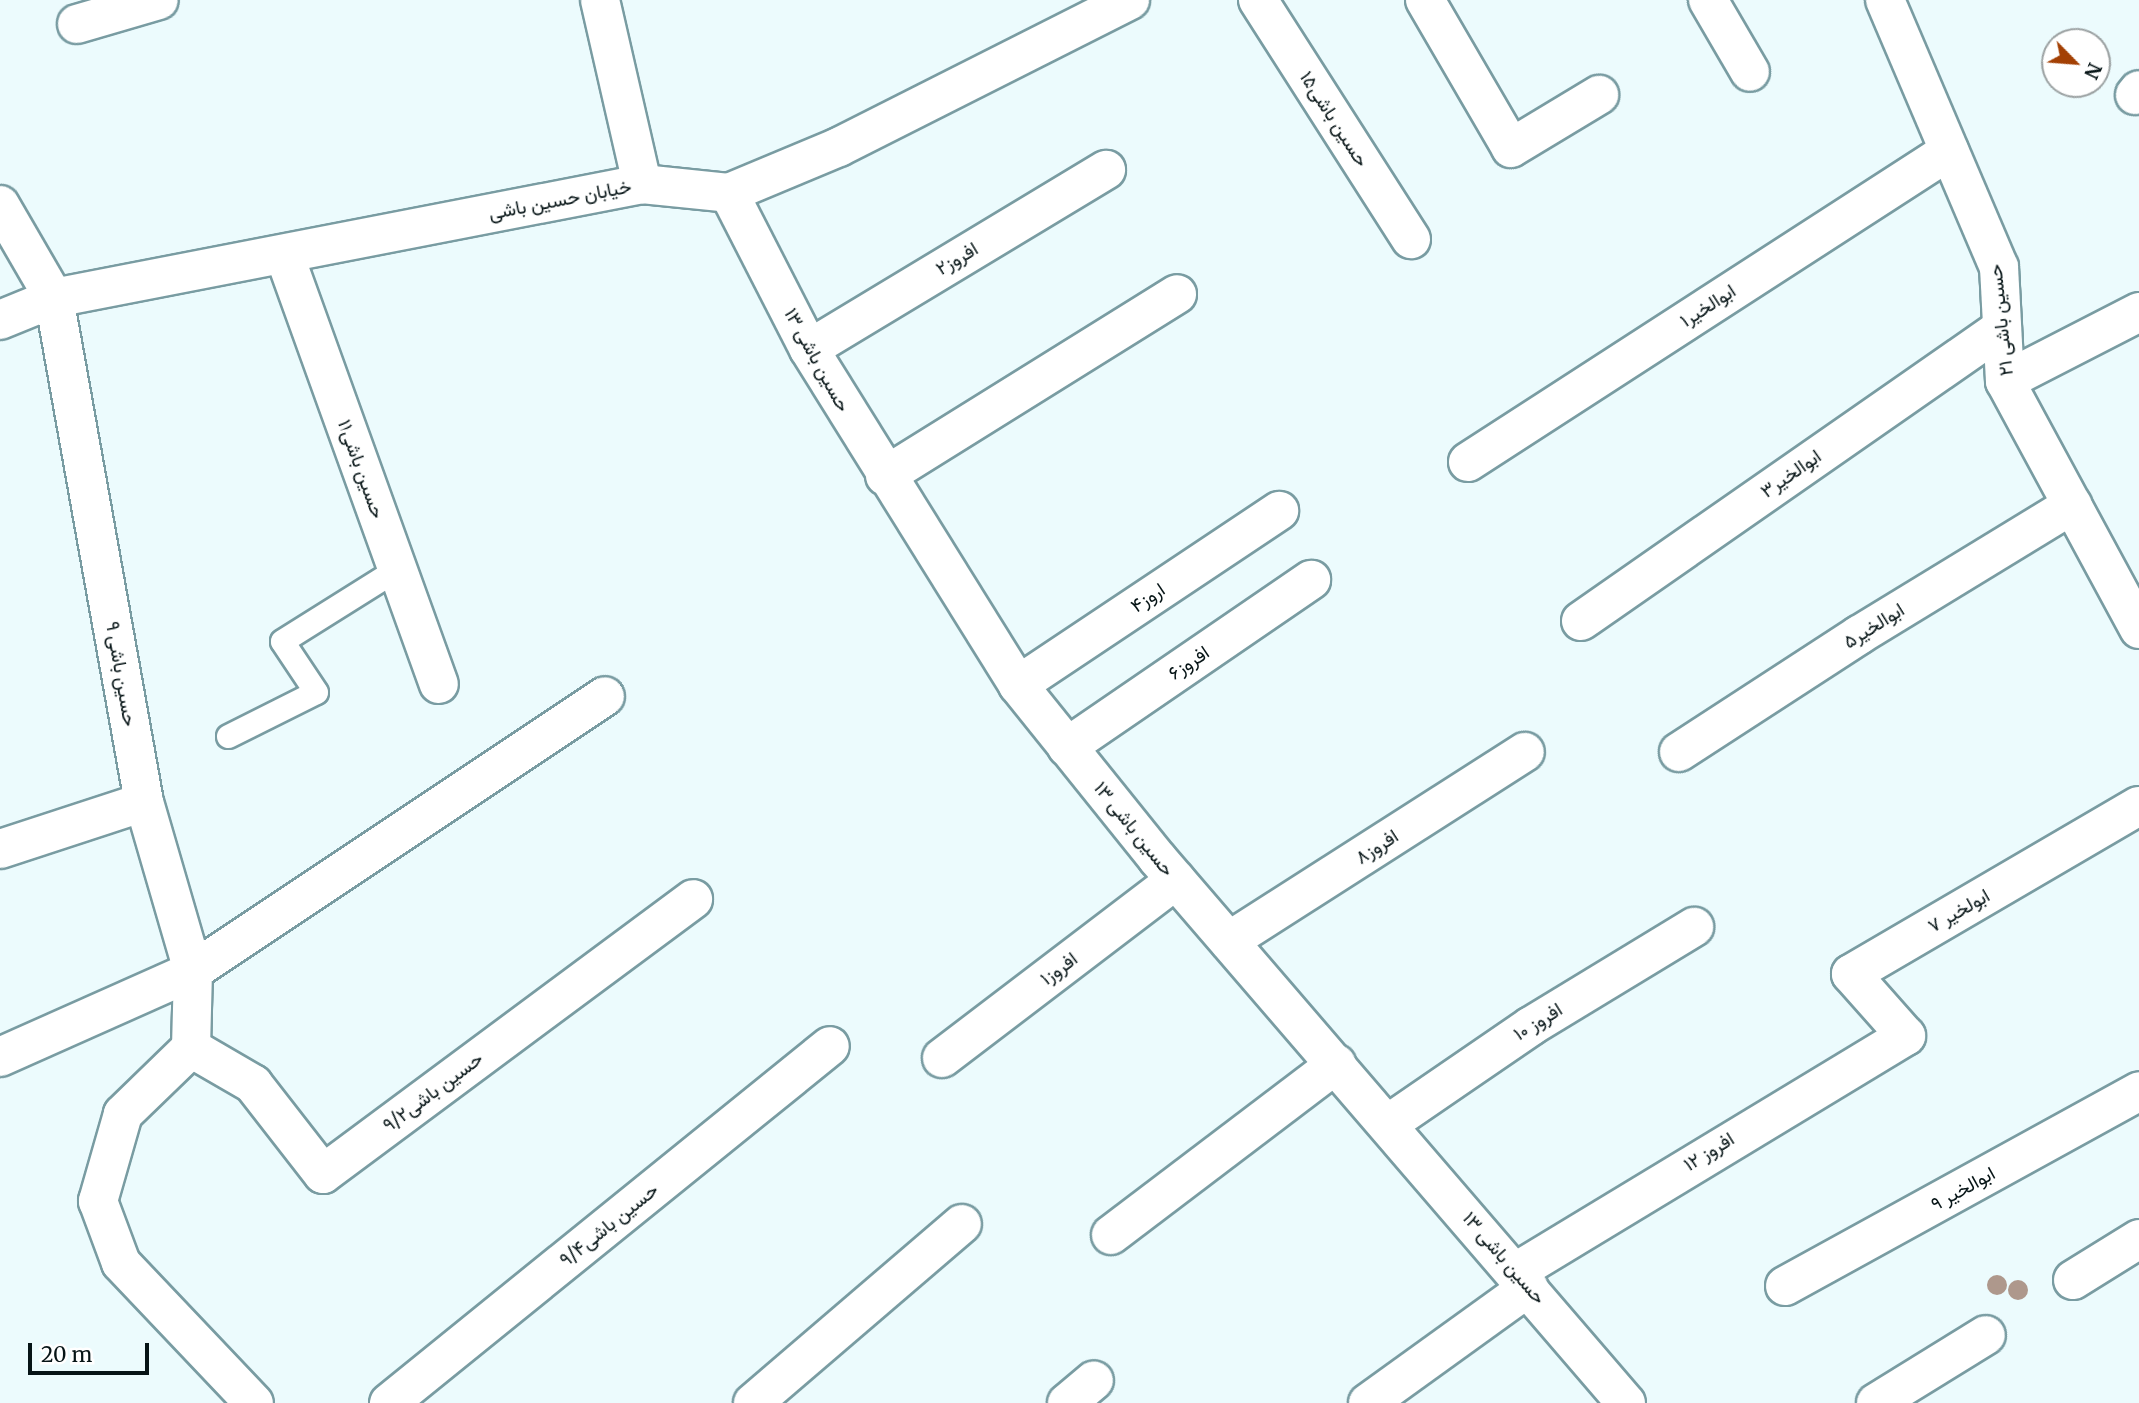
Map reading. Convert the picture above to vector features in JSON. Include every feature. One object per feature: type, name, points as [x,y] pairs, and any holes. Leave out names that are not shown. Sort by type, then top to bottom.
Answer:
[{"type":"street","points":[[77,24],[159,0]]},
{"type":"street","points":[[600,0],[642,184]]},
{"type":"street","name":"خیابان حسین باشی","points":[[0,320],[54,298],[642,184],[729,193],[839,147],[1130,0]]},
{"type":"street","name":"حسین باشی۱۵","points":[[1258,0],[1411,239]]},
{"type":"street","points":[[1425,0],[1511,148],[1599,95]]},
{"type":"street","points":[[1708,0],[1750,72]]},
{"type":"street","name":"حسین باشی ۲۱","points":[[1885,0],[1999,267],[2005,381],[2072,505],[2134,609]]},
{"type":"street","name":"ابوالخیر۱","points":[[1468,462],[1949,151]]},
{"type":"street","name":"افروز۲","points":[[808,349],[1106,170]]},
{"type":"street","name":"حسین باشی ۱۳","points":[[729,193],[808,349],[1018,685],[1176,880],[1523,1279],[1626,1403]]},
{"type":"street","points":[[0,205],[54,298]]},
{"type":"street","name":"حسین باشی۱۱","points":[[284,254],[439,684]]},
{"type":"street","points":[[885,476],[1177,294]]},
{"type":"street","name":"حسین باشی ۹","points":[[54,298],[144,802],[193,971],[191,1048]]},
{"type":"street","points":[[2005,381],[2139,313]]},
{"type":"street","name":"ابوالخیر۳","points":[[1581,621],[2002,328]]},
{"type":"street","name":"ابوالخیر۵","points":[[1679,752],[1859,635],[2072,505]]},
{"type":"street","name":"اروز۴","points":[[1018,685],[1279,511]]},
{"type":"street","name":"افروز۶","points":[[1067,747],[1311,580]]},
{"type":"street","points":[[0,1057],[193,971],[605,696]]},
{"type":"street","name":"افروز۸","points":[[1229,941],[1525,752]]},
{"type":"street","points":[[0,849],[144,802]]},
{"type":"street","name":"ابولخیر ۷","points":[[1906,1036],[1851,974],[2139,806]]},
{"type":"street","name":"افروز۱","points":[[942,1058],[1176,880]]},
{"type":"street","name":"حسین باشی۹/۲","points":[[191,1048],[253,1084],[323,1174],[693,899]]},
{"type":"street","name":"افروز ۱۰","points":[[1388,1124],[1531,1026],[1694,927]]},
{"type":"street","name":"افروز ۱۲","points":[[1368,1403],[1523,1279],[1906,1036]]},
{"type":"street","name":"حسین باشی۹/۴","points":[[389,1403],[830,1046]]},
{"type":"street","points":[[191,1048],[123,1114],[98,1201],[121,1263],[254,1403]]},
{"type":"street","points":[[1111,1234],[1336,1064]]},
{"type":"street","name":"ابوالخیر ۹","points":[[1786,1286],[2139,1091]]},
{"type":"street","points":[[753,1403],[962,1224]]},
{"type":"street","points":[[2073,1280],[2139,1239]]},
{"type":"street","points":[[1876,1403],[1986,1335]]},
{"type":"lane","points":[[228,736],[316,692],[282,641],[397,569]]}]
